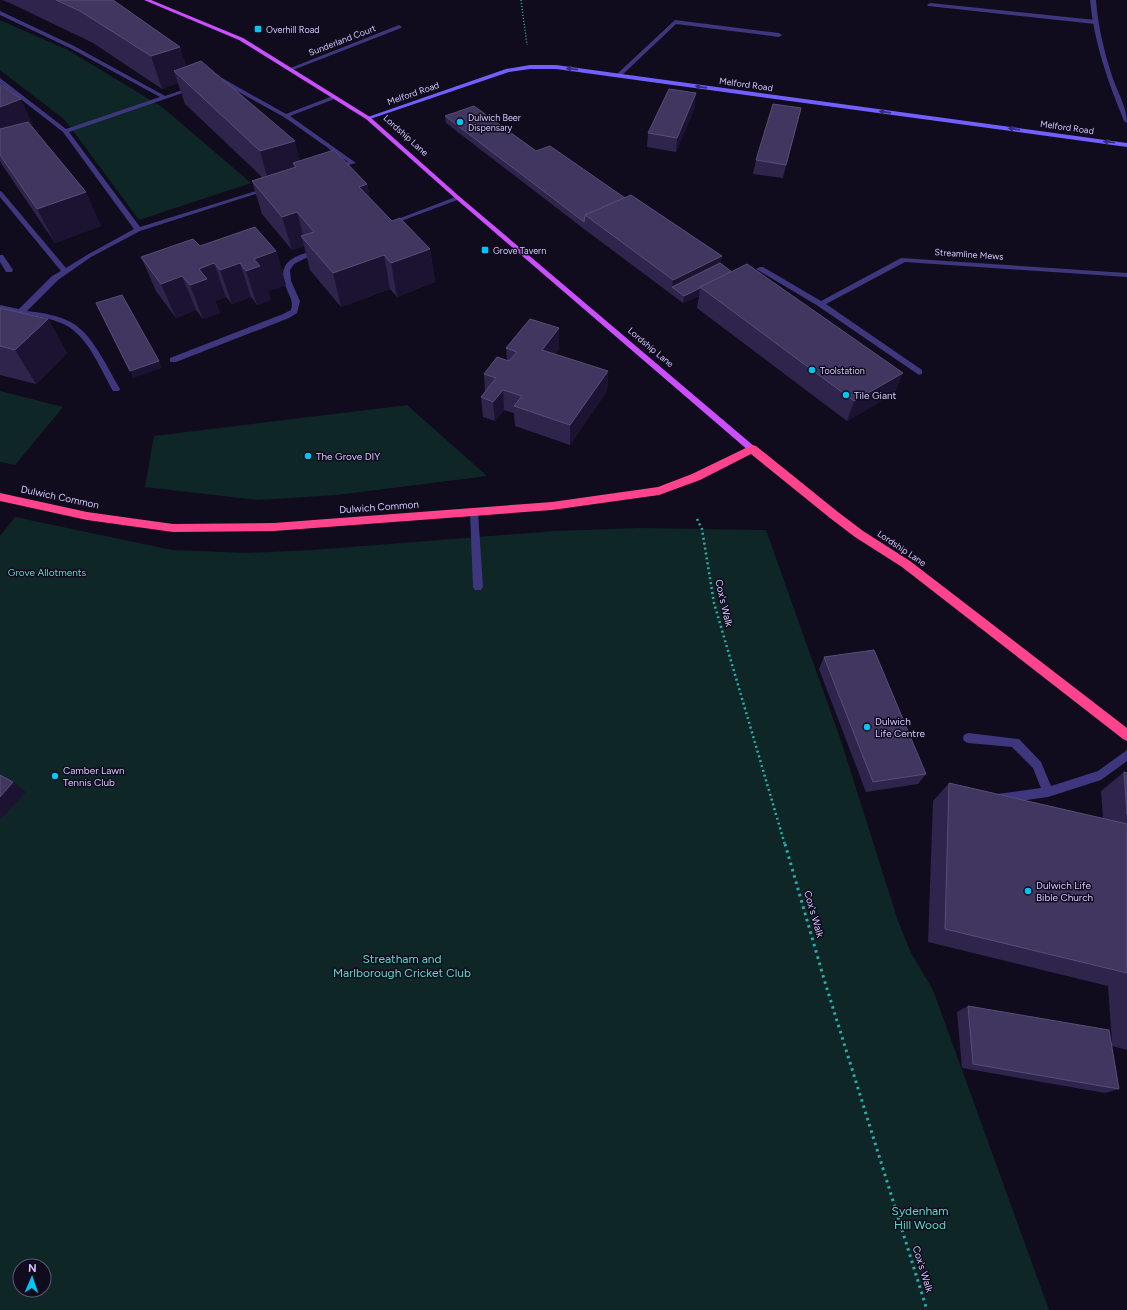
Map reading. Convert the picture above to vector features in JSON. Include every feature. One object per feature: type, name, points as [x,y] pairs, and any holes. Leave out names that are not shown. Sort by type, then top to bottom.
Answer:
[{"type":"highway","name":"Dulwich Common","points":[[0,497],[87,516],[173,528],[274,527],[552,506],[659,491],[696,477],[752,449]]},
{"type":"highway","name":"Lordship Lane","points":[[752,449],[834,515],[859,534],[906,564],[1127,734]]},
{"type":"main road","name":"Lordship Lane","points":[[147,0],[241,39],[368,118],[458,198],[752,449]]},
{"type":"street","points":[[1093,0],[1095,22],[1112,86],[1127,121]]},
{"type":"street","points":[[930,5],[1095,22]]},
{"type":"street","points":[[0,12],[72,47],[165,98]]},
{"type":"street","points":[[619,75],[675,22],[779,35]]},
{"type":"street","name":"Sunderland Court","points":[[291,69],[399,27]]},
{"type":"street","name":"Melford Road","points":[[368,118],[508,70],[530,67],[556,67],[1127,145]]},
{"type":"street","points":[[206,84],[220,79],[286,116],[353,163],[331,170]]},
{"type":"street","points":[[0,80],[65,131],[138,230]]},
{"type":"street","points":[[65,131],[199,86]]},
{"type":"street","points":[[286,116],[335,97]]},
{"type":"street","points":[[21,312],[55,278],[89,256],[138,230],[272,188]]},
{"type":"street","points":[[0,194],[65,271]]},
{"type":"street","points":[[381,227],[458,198]]},
{"type":"street","points":[[174,360],[277,321],[294,311],[296,301],[286,275],[286,267],[290,262],[312,253]]},
{"type":"street","points":[[0,257],[9,270]]},
{"type":"street","name":"Streamline Mews","points":[[821,304],[904,260],[1127,275]]},
{"type":"street","points":[[760,269],[821,304],[919,372]]},
{"type":"street","points":[[0,307],[56,320],[72,326],[84,337],[116,389]]},
{"type":"street","points":[[474,512],[478,588]]},
{"type":"street","points":[[968,738],[1016,742],[1037,765],[1048,792]]},
{"type":"street","points":[[989,800],[1048,792],[1100,776],[1127,755]]},
{"type":"path","points":[[521,0],[530,67]]},
{"type":"path","name":"Cox's Walk","points":[[697,519],[702,529],[716,611],[824,979],[927,1310]]},
{"type":"green space","points":[[0,20],[68,50],[162,107],[251,183],[139,220],[65,120],[0,70]]},
{"type":"green space","points":[[0,391],[63,407],[15,465],[0,462]]},
{"type":"green space","name":"The Grove DIY","points":[[407,405],[487,476],[336,495],[258,500],[145,487],[154,436]]},
{"type":"green space","name":"Streatham and Marlborough Cricket Club","points":[[15,517],[172,550],[247,553],[313,550],[555,531],[639,528],[766,530],[841,741],[898,921],[911,953],[933,990],[1049,1310],[0,1310],[0,536]]},
{"type":"building","points":[[56,0],[113,0],[180,47],[151,56],[80,11]]},
{"type":"building","points":[[201,61],[295,141],[260,151],[174,71]]},
{"type":"building","points":[[0,84],[21,99],[0,107]]},
{"type":"building","points":[[669,89],[696,93],[677,138],[648,133]]},
{"type":"building","points":[[773,104],[801,108],[786,165],[756,160]]},
{"type":"building","points":[[474,106],[536,151],[550,146],[625,198],[585,215],[584,222],[445,116]]},
{"type":"building","points":[[28,122],[86,192],[37,209],[0,155],[0,129]]},
{"type":"building","points":[[334,150],[367,184],[359,187],[392,221],[400,218],[430,249],[391,263],[384,255],[333,273],[301,236],[314,232],[297,212],[282,217],[252,181],[296,167],[293,163]]},
{"type":"building","points":[[631,195],[722,256],[673,280],[585,215]]},
{"type":"building","points":[[255,227],[276,251],[254,259],[260,266],[246,271],[240,263],[220,270],[214,263],[199,269],[207,279],[190,285],[182,276],[161,284],[141,257],[193,239],[200,246]]},
{"type":"building","points":[[720,263],[732,272],[684,296],[672,287]]},
{"type":"building","points":[[747,264],[903,373],[854,401],[700,287]]},
{"type":"building","points":[[122,295],[159,361],[130,371],[96,303]]},
{"type":"building","points":[[0,308],[48,319],[15,350],[0,346]]},
{"type":"building","points":[[530,319],[559,328],[542,350],[608,371],[570,425],[514,406],[522,396],[503,390],[493,402],[481,397],[496,378],[484,374],[497,357],[509,361],[517,352],[506,348]]},
{"type":"building","name":"Dulwich Life Centre","points":[[874,650],[926,774],[873,782],[824,657]]},
{"type":"building","points":[[1124,772],[1127,773],[1127,814]]},
{"type":"building","points":[[0,775],[13,782],[0,797]]},
{"type":"building","name":"Dulwich Life Bible Church","points":[[949,783],[1127,824],[1127,973],[945,929]]},
{"type":"building","points":[[968,1006],[1109,1030],[1119,1089],[973,1064]]},
{"type":"place","name":"Overhill Road","points":[[258,29]]},
{"type":"place","name":"Dulwich Beer Dispensary","points":[[460,122]]},
{"type":"place","name":"Grove Tavern","points":[[485,250]]},
{"type":"place","name":"Toolstation","points":[[812,370]]},
{"type":"place","name":"Tile Giant","points":[[846,395]]},
{"type":"place","name":"The Grove DIY","points":[[308,456]]},
{"type":"place","name":"Dulwich Life Centre","points":[[867,727]]},
{"type":"place","name":"Camber Lawn Tennis Club","points":[[55,776]]},
{"type":"place","name":"Dulwich Life Bible Church","points":[[1028,891]]},
{"type":"park label","name":"Grove Allotments","points":[[47,572]]},
{"type":"park label","name":"Sydenham Hill Wood","points":[[920,1218]]}]
